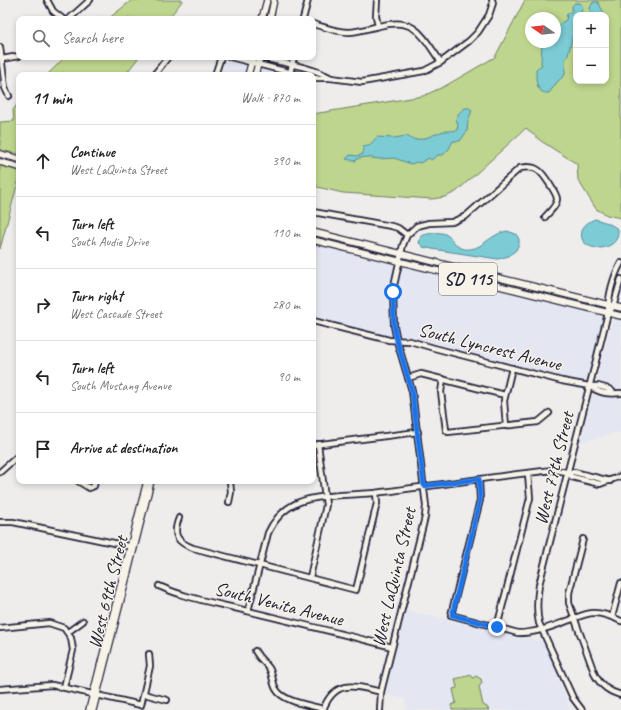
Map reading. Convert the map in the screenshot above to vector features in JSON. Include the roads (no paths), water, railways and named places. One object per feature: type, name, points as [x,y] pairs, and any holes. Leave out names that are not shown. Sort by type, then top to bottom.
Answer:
[{"type":"main road","points":[[263,16],[267,0]]},
{"type":"main road","points":[[271,16],[274,0]]},
{"type":"main road","points":[[249,72],[252,60]]},
{"type":"main road","points":[[256,72],[259,60]]},
{"type":"main road","points":[[0,154],[16,158]]},
{"type":"main road","points":[[0,162],[16,166]]},
{"type":"main road","name":"SD 115","points":[[316,233],[621,308]]},
{"type":"main road","name":"SD 115","points":[[316,241],[621,316]]},
{"type":"main road","name":"West 69th Street","points":[[89,710],[95,694],[146,484]]},
{"type":"main road","name":"West 69th Street","points":[[132,547],[150,484]]},
{"type":"main road","name":"West 69th Street","points":[[93,710],[95,694]]},
{"type":"street","points":[[47,0],[54,11],[60,16]]},
{"type":"street","points":[[73,16],[90,0]]},
{"type":"street","points":[[304,16],[308,0]]},
{"type":"street","points":[[377,0],[376,16],[378,26]]},
{"type":"street","points":[[316,78],[331,78],[362,82],[424,71],[441,62],[469,41],[478,32],[489,15],[493,3],[492,0]]},
{"type":"street","points":[[316,25],[350,32],[399,23],[412,27],[420,33],[441,62]]},
{"type":"street","points":[[0,46],[5,88],[9,96]]},
{"type":"street","points":[[2,58],[16,56]]},
{"type":"street","points":[[156,72],[166,60]]},
{"type":"street","points":[[216,72],[220,60]]},
{"type":"street","points":[[252,60],[258,65],[286,72]]},
{"type":"street","points":[[271,60],[325,74],[331,78]]},
{"type":"street","points":[[290,72],[293,60]]},
{"type":"street","points":[[316,213],[391,226],[398,228],[407,235],[416,226],[429,223],[452,222],[466,216],[520,168],[526,167],[539,170],[556,195],[557,200],[555,206],[545,217]]},
{"type":"street","name":"West LaQuinta Street","points":[[380,710],[381,692],[425,517],[426,506],[412,391],[394,326],[393,290],[399,261],[407,235]]},
{"type":"street","name":"West 77th Street","points":[[611,306],[616,274],[621,263]]},
{"type":"street","name":"West 77th Street","points":[[582,710],[573,698],[542,630],[537,614],[537,604],[539,585],[608,313],[621,279]]},
{"type":"street","name":"South Lyncrest Avenue","points":[[316,323],[388,340],[410,340],[419,342],[434,348],[590,386],[597,391],[608,394],[621,392]]},
{"type":"street","points":[[506,426],[504,401],[512,368]]},
{"type":"street","points":[[408,378],[421,374],[505,395]]},
{"type":"street","points":[[443,379],[441,392],[446,430],[448,432],[538,422],[548,413]]},
{"type":"street","points":[[310,577],[326,505],[316,444],[418,432]]},
{"type":"street","points":[[0,472],[16,458]]},
{"type":"street","points":[[248,611],[268,533],[273,523],[281,515],[298,503],[325,497],[554,470],[574,472],[610,481],[621,476]]},
{"type":"street","points":[[497,627],[530,498],[528,474]]},
{"type":"street","points":[[479,479],[480,500],[452,615],[518,633],[542,630],[586,614],[595,613],[621,621]]},
{"type":"street","points":[[83,484],[89,488],[94,486],[94,484]]},
{"type":"street","points":[[229,502],[231,492],[230,484]]},
{"type":"street","points":[[179,518],[175,533],[184,545],[356,590],[377,503],[376,492]]},
{"type":"street","points":[[0,522],[12,522],[132,547]]},
{"type":"street","points":[[583,539],[569,593],[569,603],[598,681],[607,690],[621,695]]},
{"type":"street","points":[[612,617],[621,583]]},
{"type":"street","name":"South Venita Avenue","points":[[159,586],[174,592],[324,629],[392,648]]},
{"type":"street","points":[[68,632],[82,621]]},
{"type":"street","points":[[0,628],[49,623],[59,625],[68,632],[71,638],[73,650],[64,687]]},
{"type":"street","points":[[255,651],[259,659],[268,667],[273,684],[280,695],[288,699],[323,709],[328,699],[341,688],[356,686],[381,692]]},
{"type":"street","points":[[0,689],[44,685],[64,687],[141,705],[150,666],[149,654]]},
{"type":"street","points":[[144,694],[167,700]]},
{"type":"water","points":[[593,2],[598,2],[603,12],[591,12],[590,8]]},
{"type":"water","points":[[575,3],[580,3],[583,7],[581,12],[573,12],[573,35],[568,55],[565,60],[565,75],[558,81],[549,93],[544,93],[537,85],[536,77],[536,69],[542,65],[542,48],[561,48],[561,23],[566,20],[567,14],[572,11],[572,6]]},
{"type":"water","points":[[465,108],[472,110],[468,121],[467,131],[460,141],[453,141],[449,149],[443,155],[438,155],[431,160],[429,158],[420,163],[417,162],[411,164],[394,158],[379,159],[366,157],[359,158],[355,161],[346,159],[350,155],[358,156],[363,154],[363,146],[369,146],[377,137],[394,138],[407,136],[420,139],[444,131],[457,130],[458,124],[456,119],[459,113]]},
{"type":"water","points":[[595,219],[608,223],[618,229],[617,237],[613,243],[606,247],[592,247],[586,244],[582,238],[582,231],[584,227]]},
{"type":"water","points":[[507,231],[516,234],[519,239],[519,244],[516,250],[509,256],[498,259],[432,249],[423,247],[419,243],[421,236],[423,235],[439,233],[445,234],[462,248],[471,249],[480,246],[496,235]]}]
